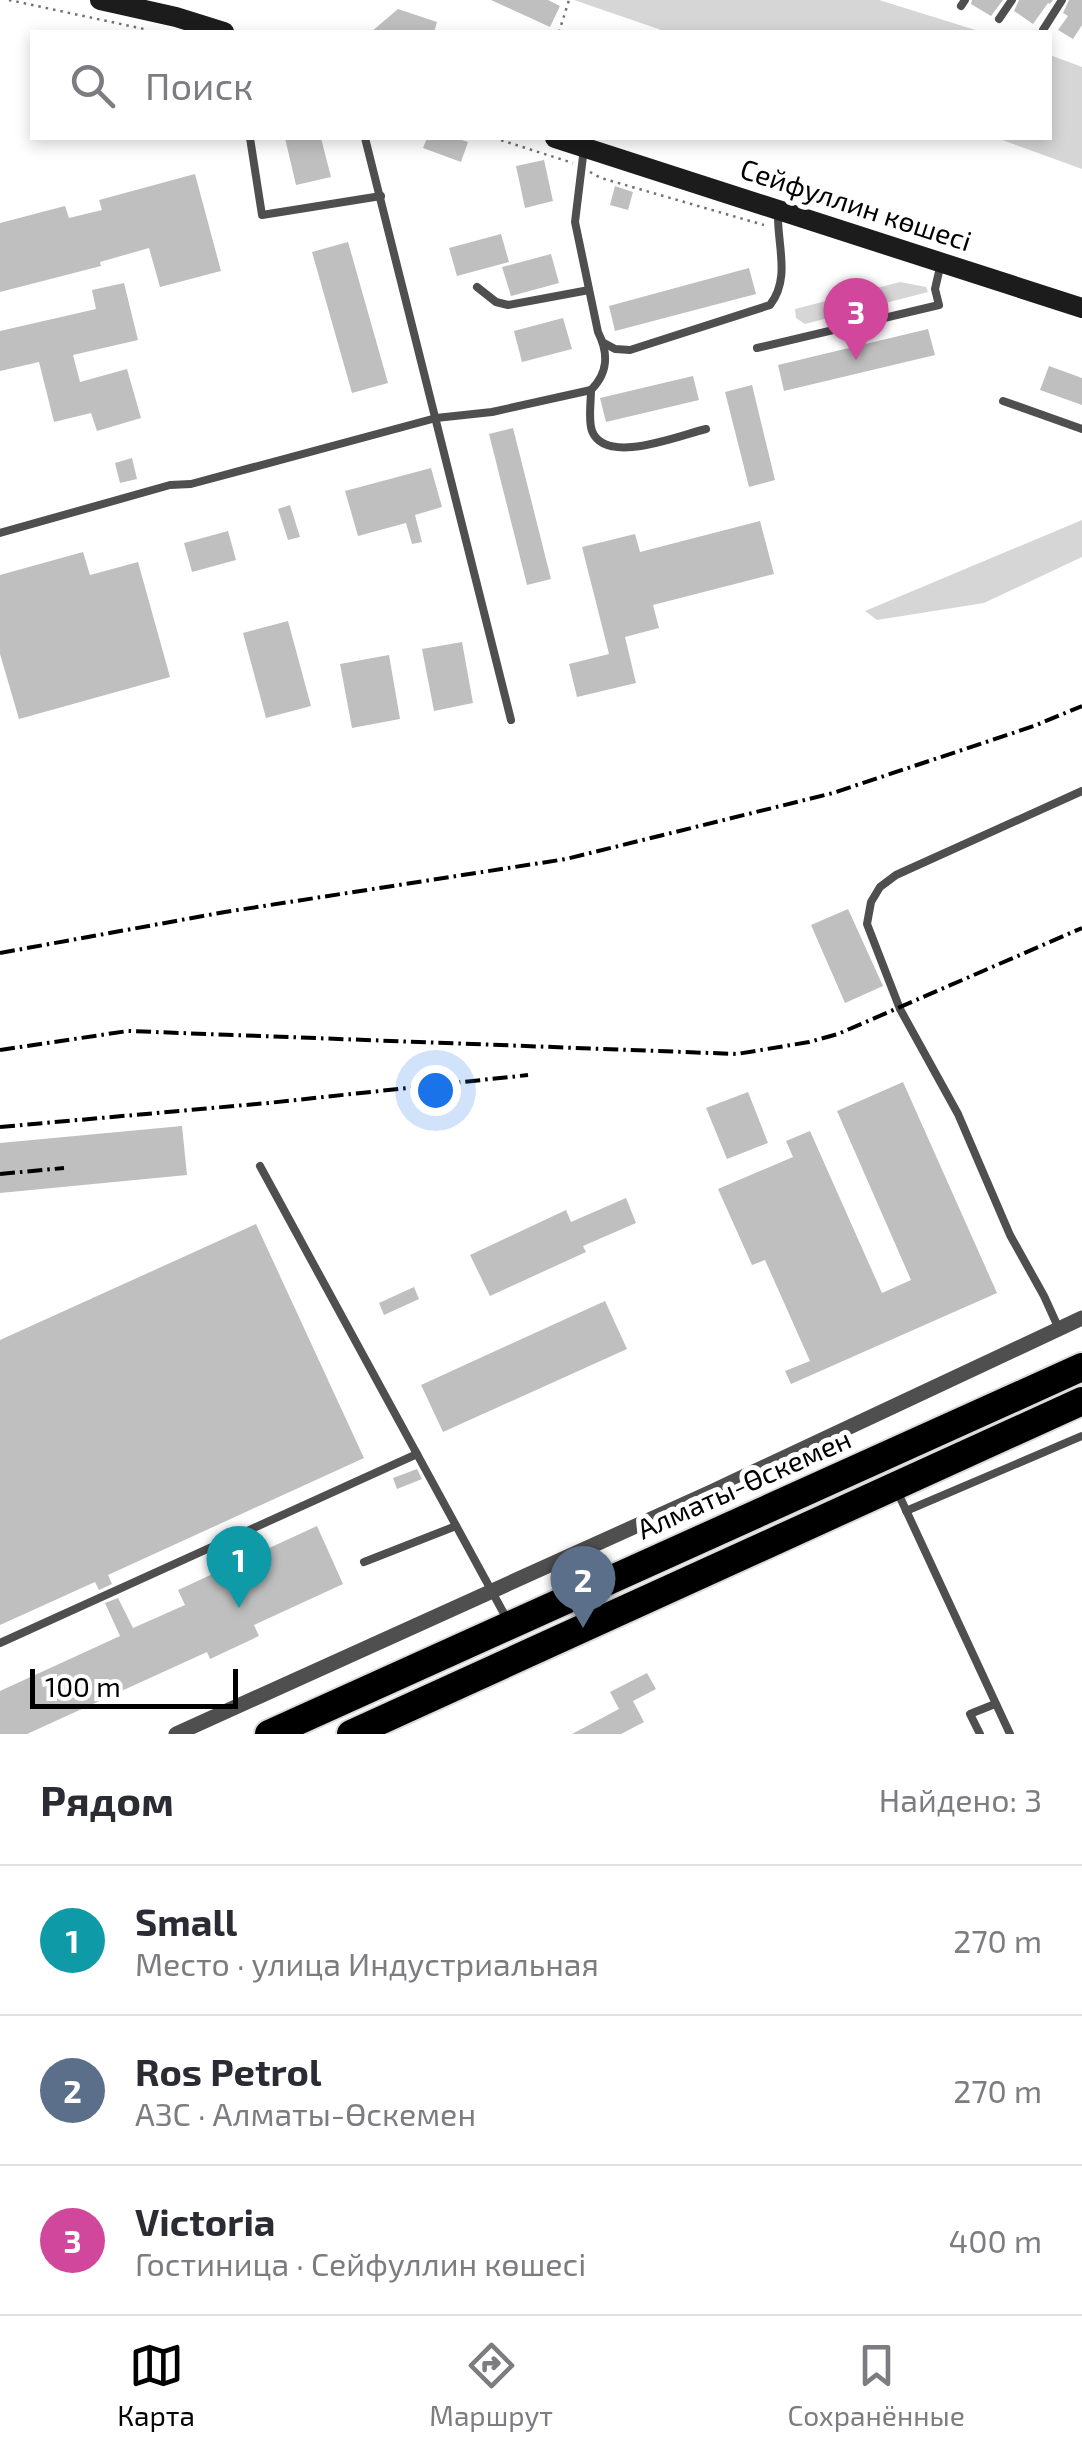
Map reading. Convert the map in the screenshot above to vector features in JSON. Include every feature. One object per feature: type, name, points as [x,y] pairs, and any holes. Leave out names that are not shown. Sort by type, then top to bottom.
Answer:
[{"type":"highway","name":"Алматы-Өскемен","points":[[269,1734],[1082,1367]]},
{"type":"highway","points":[[351,1734],[900,1499],[1082,1401]]},
{"type":"main road","points":[[100,0],[121,2],[217,30]]},
{"type":"main road","name":"Сейфуллин көшесі","points":[[558,140],[583,156],[778,209],[1082,308]]},
{"type":"street","points":[[176,1734],[711,1492],[1082,1318]]},
{"type":"lane","points":[[999,19],[1012,0]]},
{"type":"lane","points":[[1043,30],[1062,0]]},
{"type":"lane","points":[[250,140],[262,215],[381,196]]},
{"type":"lane","points":[[366,140],[511,720]]},
{"type":"lane","points":[[0,533],[170,485],[191,484],[436,418],[492,412],[591,390],[602,380],[606,368],[604,343],[598,332],[576,222],[583,156]]},
{"type":"lane","points":[[604,343],[614,349],[630,350],[770,305],[781,285],[782,274],[778,209]]},
{"type":"lane","points":[[757,348],[939,305],[935,289],[942,261]]},
{"type":"lane","points":[[477,287],[508,306],[589,290]]},
{"type":"lane","points":[[591,390],[592,430],[600,442],[613,448],[630,448],[706,429]]},
{"type":"lane","points":[[1002,401],[1082,429]]},
{"type":"lane","points":[[1059,1329],[1010,1235],[958,1114],[900,1009],[866,924],[880,886],[896,875],[1082,792]]},
{"type":"lane","points":[[260,1166],[510,1625]]},
{"type":"lane","points":[[1010,1734],[900,1499],[1082,1436]]},
{"type":"lane","points":[[0,1643],[418,1454]]},
{"type":"lane","points":[[364,1562],[456,1526]]},
{"type":"lane","points":[[980,1734],[970,1714],[996,1704]]},
{"type":"path","points":[[8,0],[143,28]]},
{"type":"path","points":[[559,30],[569,0]]},
{"type":"path","points":[[504,140],[583,156]]},
{"type":"shaded area","points":[[574,0],[879,0],[976,30],[661,30]]},
{"type":"shaded area","points":[[1052,56],[1082,67],[1082,169],[1002,140],[1052,140]]},
{"type":"shaded area","points":[[900,282],[926,287],[928,292],[805,324],[796,318],[795,309]]},
{"type":"shaded area","points":[[1082,520],[1082,557],[984,603],[877,620],[865,611]]},
{"type":"building","points":[[491,0],[548,0],[560,6],[550,27]]},
{"type":"building","points":[[972,0],[1003,0],[991,16],[971,4]]},
{"type":"building","points":[[1019,0],[1053,0],[1033,24],[1014,11]]},
{"type":"building","points":[[1069,0],[1082,0],[1082,25],[1073,39],[1058,30],[1068,16],[1063,13]]},
{"type":"building","points":[[398,9],[437,22],[435,30],[373,30]]},
{"type":"building","points":[[285,140],[322,140],[331,177],[296,185]]},
{"type":"building","points":[[426,140],[468,142],[461,162],[423,148]]},
{"type":"building","points":[[544,160],[553,201],[525,208],[516,166]]},
{"type":"building","points":[[195,174],[221,271],[160,287],[149,248],[100,262],[101,266],[0,292],[0,223],[65,206],[69,218],[102,210],[99,200]]},
{"type":"building","points":[[615,186],[633,192],[628,210],[610,205]]},
{"type":"building","points":[[501,234],[509,262],[457,276],[449,248]]},
{"type":"building","points":[[348,242],[388,383],[352,393],[312,252]]},
{"type":"building","points":[[551,254],[559,283],[511,296],[502,267]]},
{"type":"building","points":[[749,268],[756,294],[615,331],[609,306]]},
{"type":"building","points":[[124,283],[138,340],[73,355],[80,382],[127,369],[141,418],[97,431],[91,413],[54,422],[39,362],[0,371],[0,331],[96,309],[92,290]]},
{"type":"building","points":[[563,318],[572,349],[522,362],[514,331]]},
{"type":"building","points":[[928,329],[935,355],[784,391],[778,365]]},
{"type":"building","points":[[1049,366],[1082,378],[1082,405],[1040,390]]},
{"type":"building","points":[[693,376],[699,400],[606,422],[600,398]]},
{"type":"building","points":[[752,385],[775,480],[749,487],[725,392]]},
{"type":"building","points":[[513,428],[551,579],[527,585],[489,434]]},
{"type":"building","points":[[132,458],[137,479],[120,483],[115,463]]},
{"type":"building","points":[[431,468],[442,507],[415,515],[422,542],[412,544],[406,523],[358,536],[345,491]]},
{"type":"building","points":[[290,505],[300,537],[288,540],[278,509]]},
{"type":"building","points":[[760,521],[774,574],[653,605],[659,628],[625,637],[636,683],[577,697],[569,664],[609,654],[582,547],[635,534],[640,552]]},
{"type":"building","points":[[228,531],[236,560],[192,572],[184,543]]},
{"type":"building","points":[[83,552],[90,575],[138,562],[170,677],[19,719],[0,654],[0,575]]},
{"type":"building","points":[[288,621],[311,706],[266,718],[243,633]]},
{"type":"building","points":[[462,642],[473,703],[434,711],[422,649]]},
{"type":"building","points":[[389,655],[400,719],[352,728],[340,664]]},
{"type":"building","points":[[848,909],[883,986],[845,1003],[811,925]]},
{"type":"building","points":[[903,1082],[997,1293],[791,1384],[785,1371],[810,1361],[765,1260],[752,1265],[718,1189],[793,1157],[786,1141],[810,1131],[882,1293],[911,1280],[837,1111]]},
{"type":"building","points":[[748,1092],[768,1143],[727,1159],[706,1108]]},
{"type":"building","points":[[182,1126],[187,1175],[0,1193],[0,1143]]},
{"type":"building","points":[[626,1198],[636,1223],[583,1246],[586,1252],[490,1296],[470,1255],[566,1210],[571,1222]]},
{"type":"building","points":[[256,1224],[364,1458],[108,1575],[112,1584],[99,1590],[95,1582],[0,1625],[0,1340]]},
{"type":"building","points":[[414,1287],[419,1299],[384,1315],[379,1303]]},
{"type":"building","points":[[605,1301],[627,1349],[443,1432],[421,1385]]},
{"type":"building","points":[[417,1469],[422,1479],[397,1489],[393,1478]]},
{"type":"building","points":[[317,1526],[343,1584],[254,1625],[259,1636],[210,1659],[207,1652],[27,1734],[0,1734],[0,1691],[120,1636],[105,1603],[118,1598],[133,1628],[185,1605],[178,1590]]},
{"type":"building","points":[[647,1673],[656,1689],[633,1701],[644,1722],[621,1734],[572,1734],[619,1709],[610,1692]]},
{"type":"railway","points":[[0,953],[225,912],[566,859],[833,793],[1034,726],[1082,706]]},
{"type":"railway","points":[[0,1050],[128,1031],[737,1054],[838,1034],[1082,928]]},
{"type":"railway","points":[[0,1127],[528,1075]]},
{"type":"railway","points":[[0,1174],[64,1168]]},
{"type":"place","name":"Victoria","points":[[856,360]]},
{"type":"place","name":"Small","points":[[239,1608]]},
{"type":"place","name":"Ros Petrol","points":[[583,1628]]}]
